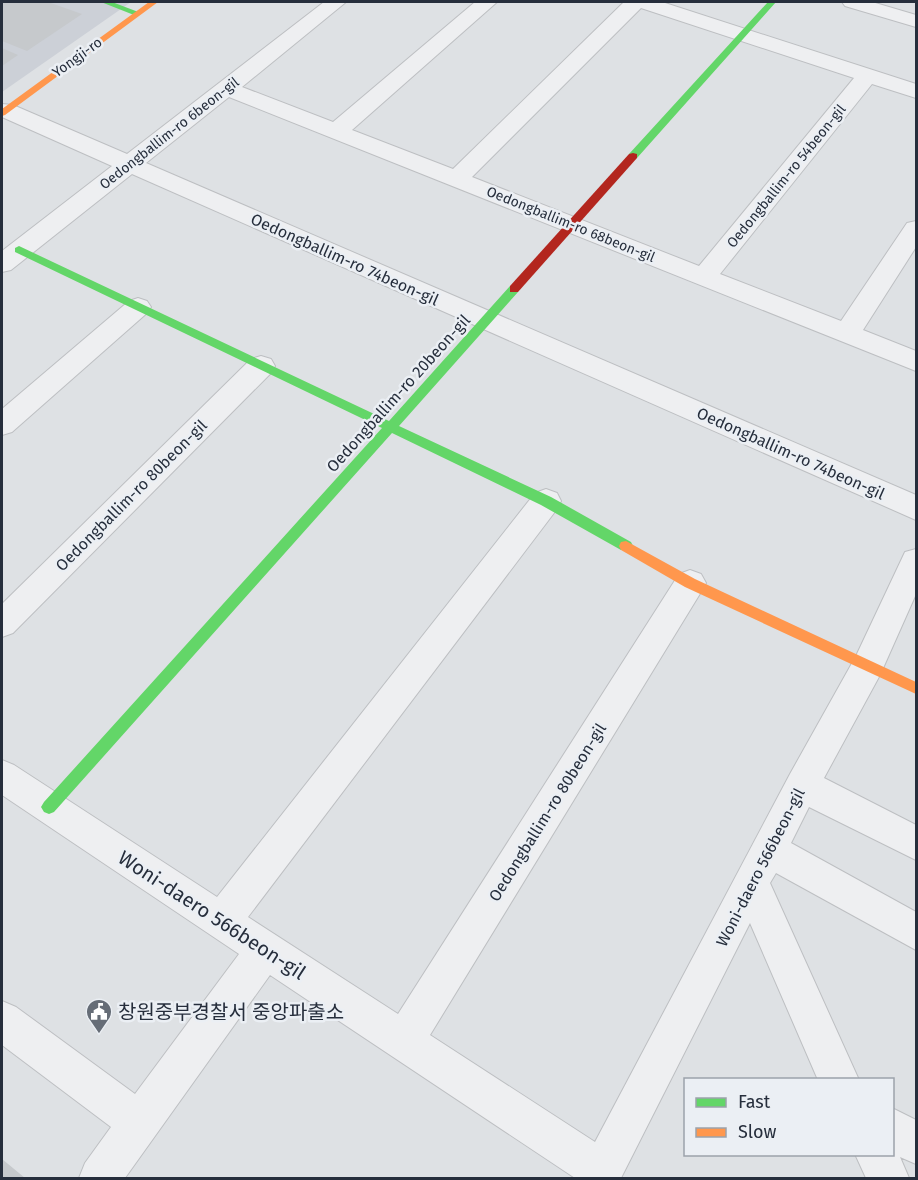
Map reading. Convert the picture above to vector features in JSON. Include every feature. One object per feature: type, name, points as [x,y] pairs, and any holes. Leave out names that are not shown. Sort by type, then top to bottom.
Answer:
[{"type":"street","points":[[105,2],[137,13]]},
{"type":"street","name":"Yongji-ro","points":[[3,111],[154,2]]},
{"type":"street","name":"Oedongballim-ro 6beon-gil","points":[[10,257],[336,2]]},
{"type":"street","points":[[337,132],[487,2]]},
{"type":"street","points":[[456,179],[635,2]]},
{"type":"street","points":[[643,2],[916,91]]},
{"type":"street","name":"Oedongballim-ro 20beon-gil","points":[[49,807],[772,2]]},
{"type":"street","points":[[852,2],[916,21]]},
{"type":"street","name":"Oedongballim-ro 54beon-gil","points":[[704,277],[868,75]]},
{"type":"street","name":"Oedongballim-ro 68beon-gil","points":[[226,88],[916,361]]},
{"type":"street","name":"Oedongballim-ro 74beon-gil","points":[[3,111],[916,507]]},
{"type":"street","points":[[847,333],[916,229]]},
{"type":"street","points":[[10,257],[138,307],[546,501],[690,583],[916,688]]},
{"type":"street","points":[[2,425],[138,307]]},
{"type":"street","name":"Oedongballim-ro 80beon-gil","points":[[2,624],[261,366]]},
{"type":"street","points":[[222,921],[546,501]]},
{"type":"street","name":"Woni-daero 566beon-gil","points":[[2,776],[404,1041],[601,1175],[802,785],[868,665],[916,561]]},
{"type":"street","name":"Oedongballim-ro 80beon-gil","points":[[404,1041],[690,583]]},
{"type":"street","points":[[802,785],[916,843]]},
{"type":"street","points":[[769,850],[916,932]]},
{"type":"street","points":[[752,884],[838,1078]]},
{"type":"street","points":[[100,1179],[265,950]]},
{"type":"street","points":[[2,1022],[140,1123]]},
{"type":"street","points":[[894,1130],[916,1143]]},
{"type":"street","points":[[876,1156],[888,1179]]},
{"type":"shaded area","points":[[2,2],[131,2],[2,92]]},
{"type":"building","points":[[2,2],[48,2],[82,14],[27,51],[2,41]]},
{"type":"building","points":[[2,48],[18,55],[2,66]]},
{"type":"building","points":[[2,1159],[25,1178],[2,1178]]},
{"type":"traffic: fast","points":[[105,2],[137,13]]},
{"type":"traffic: fast","points":[[633,156],[772,2]]},
{"type":"traffic: fast","points":[[19,250],[546,501],[626,546]]},
{"type":"traffic: fast","points":[[49,807],[514,289]]},
{"type":"traffic: slow","points":[[2,113],[154,2]]},
{"type":"traffic: slow","points":[[626,546],[690,583],[916,688]]},
{"type":"traffic: jam","points":[[514,289],[633,156]]},
{"type":"place","name":"창원중부경찰서 중앙파출소","points":[[99,1035]]}]
